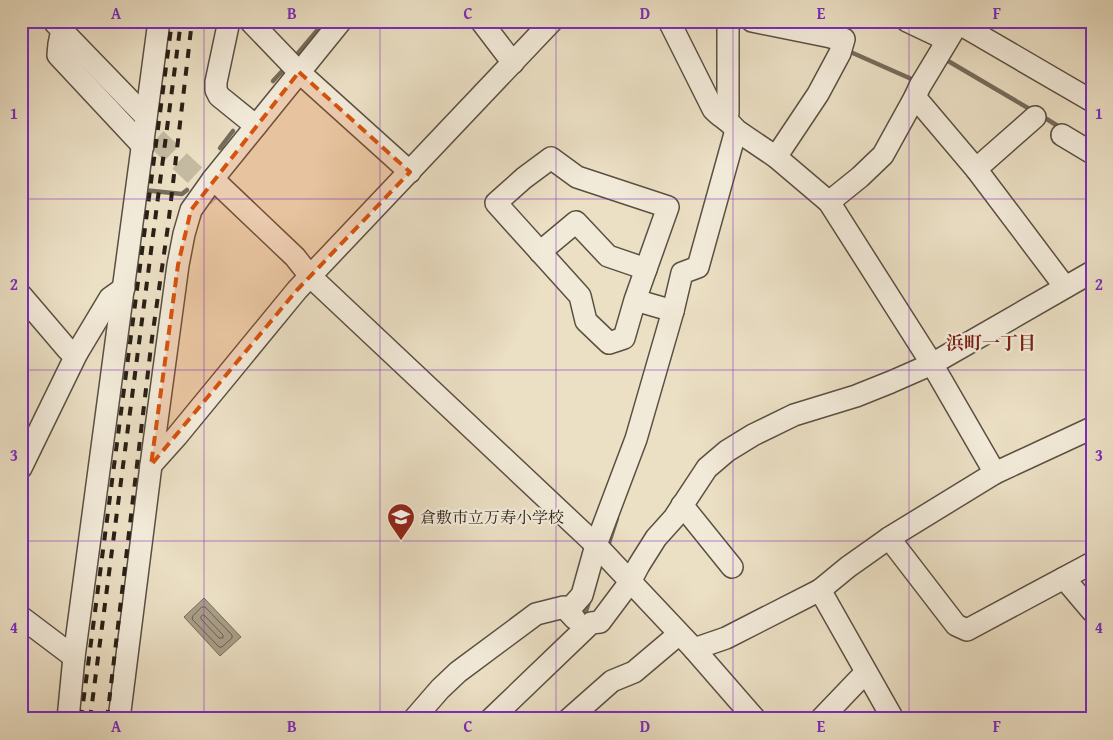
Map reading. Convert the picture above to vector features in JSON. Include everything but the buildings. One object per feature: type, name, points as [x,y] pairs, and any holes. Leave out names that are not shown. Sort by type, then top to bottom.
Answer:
[{"type":"street","points":[[68,719],[74,657],[143,146],[139,116],[159,21]]},
{"type":"street","points":[[229,21],[216,90],[219,96],[256,126]]},
{"type":"street","points":[[250,21],[294,66],[410,172]]},
{"type":"street","points":[[480,21],[513,63]]},
{"type":"street","points":[[151,465],[308,279],[552,21]]},
{"type":"street","points":[[669,21],[713,110],[776,157],[829,202],[932,364],[995,473]]},
{"type":"street","points":[[490,719],[578,622],[582,595],[602,551],[673,311],[682,273],[698,267],[731,125],[728,113],[728,26],[732,21]]},
{"type":"street","points":[[752,21],[837,39],[818,94],[776,157]]},
{"type":"street","points":[[907,21],[947,40]]},
{"type":"street","points":[[829,202],[883,155],[919,88],[958,23],[1092,101]]},
{"type":"street","points":[[119,719],[178,265],[191,210],[215,188],[294,66],[331,25]]},
{"type":"street","points":[[58,26],[139,116]]},
{"type":"street","points":[[58,26],[58,55],[143,146]]},
{"type":"street","points":[[414,719],[440,689],[458,672],[536,614],[564,607],[578,622],[600,622],[630,582],[656,538],[674,518],[707,468],[727,450],[794,416],[856,396],[932,364],[1083,281],[976,169],[919,88]]},
{"type":"street","points":[[976,169],[1035,117]]},
{"type":"street","points":[[1062,135],[1092,153]]},
{"type":"street","points":[[551,158],[577,177],[668,207],[624,338],[609,343],[586,321],[580,296],[540,252],[496,203],[524,178],[551,158]]},
{"type":"street","points":[[215,188],[308,279],[602,551],[755,719]]},
{"type":"street","points":[[540,252],[576,222],[608,256],[646,269]]},
{"type":"street","points":[[21,468],[73,352],[110,298],[124,288]]},
{"type":"street","points":[[21,295],[73,352]]},
{"type":"street","points":[[636,300],[673,311]]},
{"type":"street","points":[[569,719],[612,682],[634,672],[686,642],[726,638],[820,590],[848,567],[889,538],[995,473],[1092,428]]},
{"type":"street","points":[[682,505],[732,567]]},
{"type":"street","points":[[889,538],[956,626],[967,630],[1092,563]]},
{"type":"street","points":[[1064,578],[1092,611]]},
{"type":"street","points":[[820,590],[893,719]]},
{"type":"street","points":[[21,617],[74,657]]},
{"type":"street","points":[[821,719],[866,672]]},
{"type":"highlighted area","points":[[299,72],[410,172],[297,290],[151,465],[178,265],[191,210]]},
{"type":"water","points":[[204,598],[241,637],[220,656],[184,617]]},
{"type":"waterway","points":[[294,58],[325,21]]},
{"type":"waterway","points":[[846,50],[916,81]]},
{"type":"waterway","points":[[943,58],[1033,111]]},
{"type":"waterway","points":[[273,81],[285,68]]},
{"type":"waterway","points":[[1042,116],[1061,128]]},
{"type":"waterway","points":[[220,148],[233,131]]},
{"type":"waterway","points":[[143,190],[182,194],[187,190]]},
{"type":"waterway","points":[[607,549],[617,518]]},
{"type":"waterway","points":[[583,620],[590,599]]},
{"type":"tunnel","points":[[133,117],[218,197]]},
{"type":"railway","points":[[81,719],[172,21]]},
{"type":"railway","points":[[90,719],[181,21]]},
{"type":"railway","points":[[107,719],[192,21]]},
{"type":"place","name":"倉敷市立万寿小学校","points":[[401,541]]},
{"type":"district","name":"浜町一丁目","points":[[991,343]]}]
